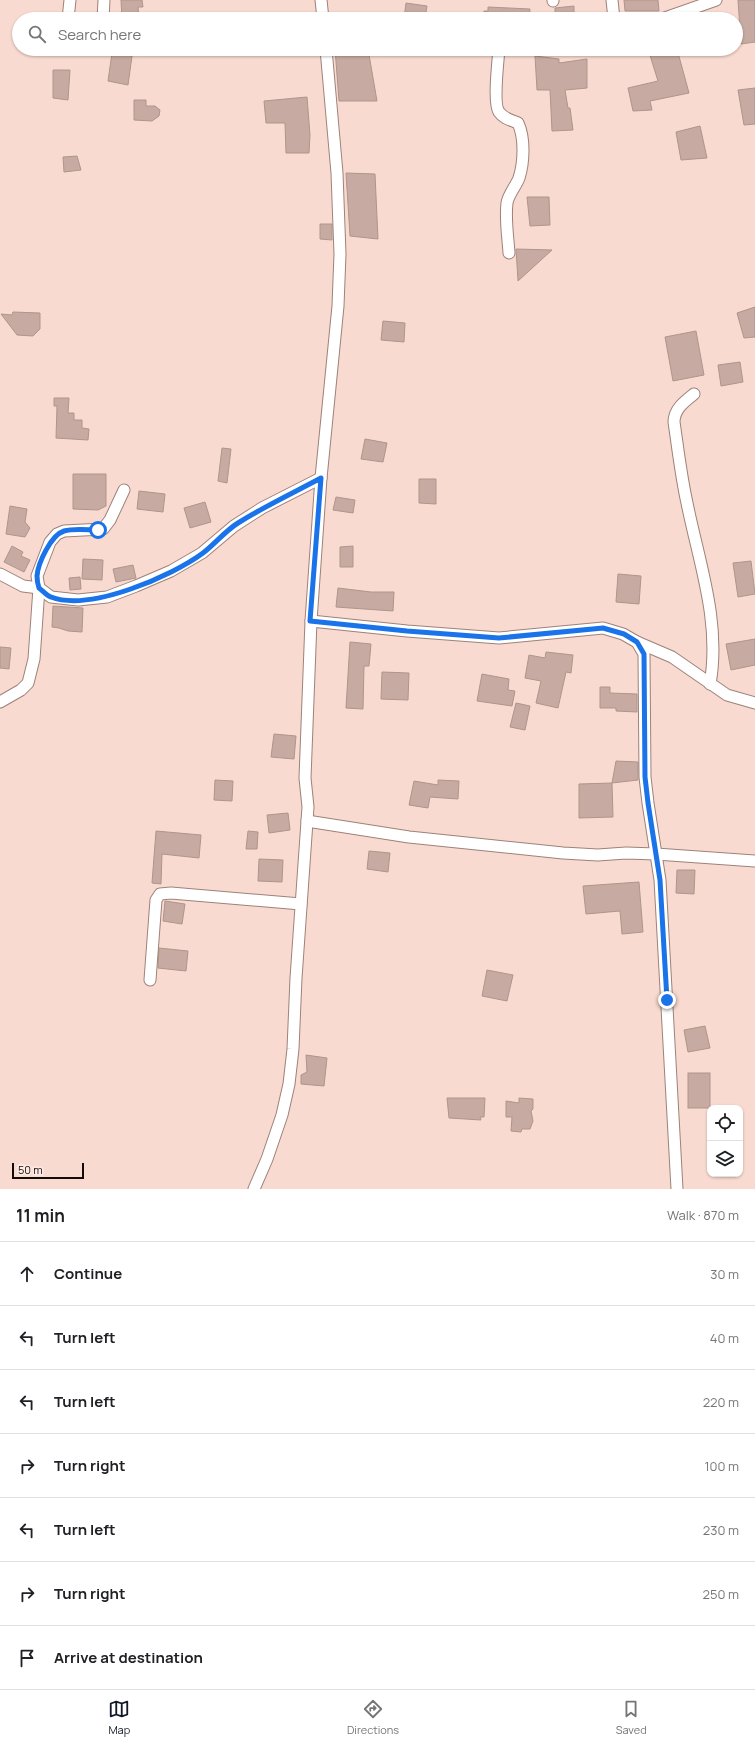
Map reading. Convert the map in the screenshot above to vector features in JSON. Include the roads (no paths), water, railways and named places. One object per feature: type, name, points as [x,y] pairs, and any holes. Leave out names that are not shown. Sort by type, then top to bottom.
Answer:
[{"type":"street","points":[[69,12],[70,0]]},
{"type":"street","points":[[103,12],[104,0]]},
{"type":"street","points":[[321,0],[322,12]]},
{"type":"street","points":[[612,0],[613,12]]},
{"type":"street","points":[[682,12],[716,0]]},
{"type":"street","points":[[254,1189],[267,1159],[282,1115],[289,1084],[293,1049],[296,978],[308,807],[305,778],[310,621],[321,478],[338,306],[340,254],[337,173],[327,56]]},
{"type":"street","points":[[498,56],[496,84],[498,111],[504,118],[518,123],[522,130],[522,164],[519,177],[507,202],[508,253]]},
{"type":"street","points":[[694,394],[678,410],[674,416],[674,422],[687,502],[704,574],[711,612],[713,665],[710,684]]},
{"type":"street","points":[[0,574],[23,586],[39,588],[51,597],[78,600],[107,597],[172,571],[202,553],[234,526],[262,508],[321,478]]},
{"type":"street","points":[[0,702],[21,690],[28,683],[34,659],[39,588],[37,576],[50,542],[57,534],[64,531],[103,529],[110,520],[124,490]]},
{"type":"street","points":[[310,621],[407,631],[499,638],[603,628],[624,634],[637,642],[672,657],[727,695],[755,703]]},
{"type":"street","points":[[637,642],[644,654],[645,777],[660,880],[677,1189]]},
{"type":"street","points":[[307,821],[410,837],[563,853],[598,855],[626,853],[656,854],[755,861]]},
{"type":"street","points":[[150,980],[156,900],[160,894],[171,893],[301,904]]}]
